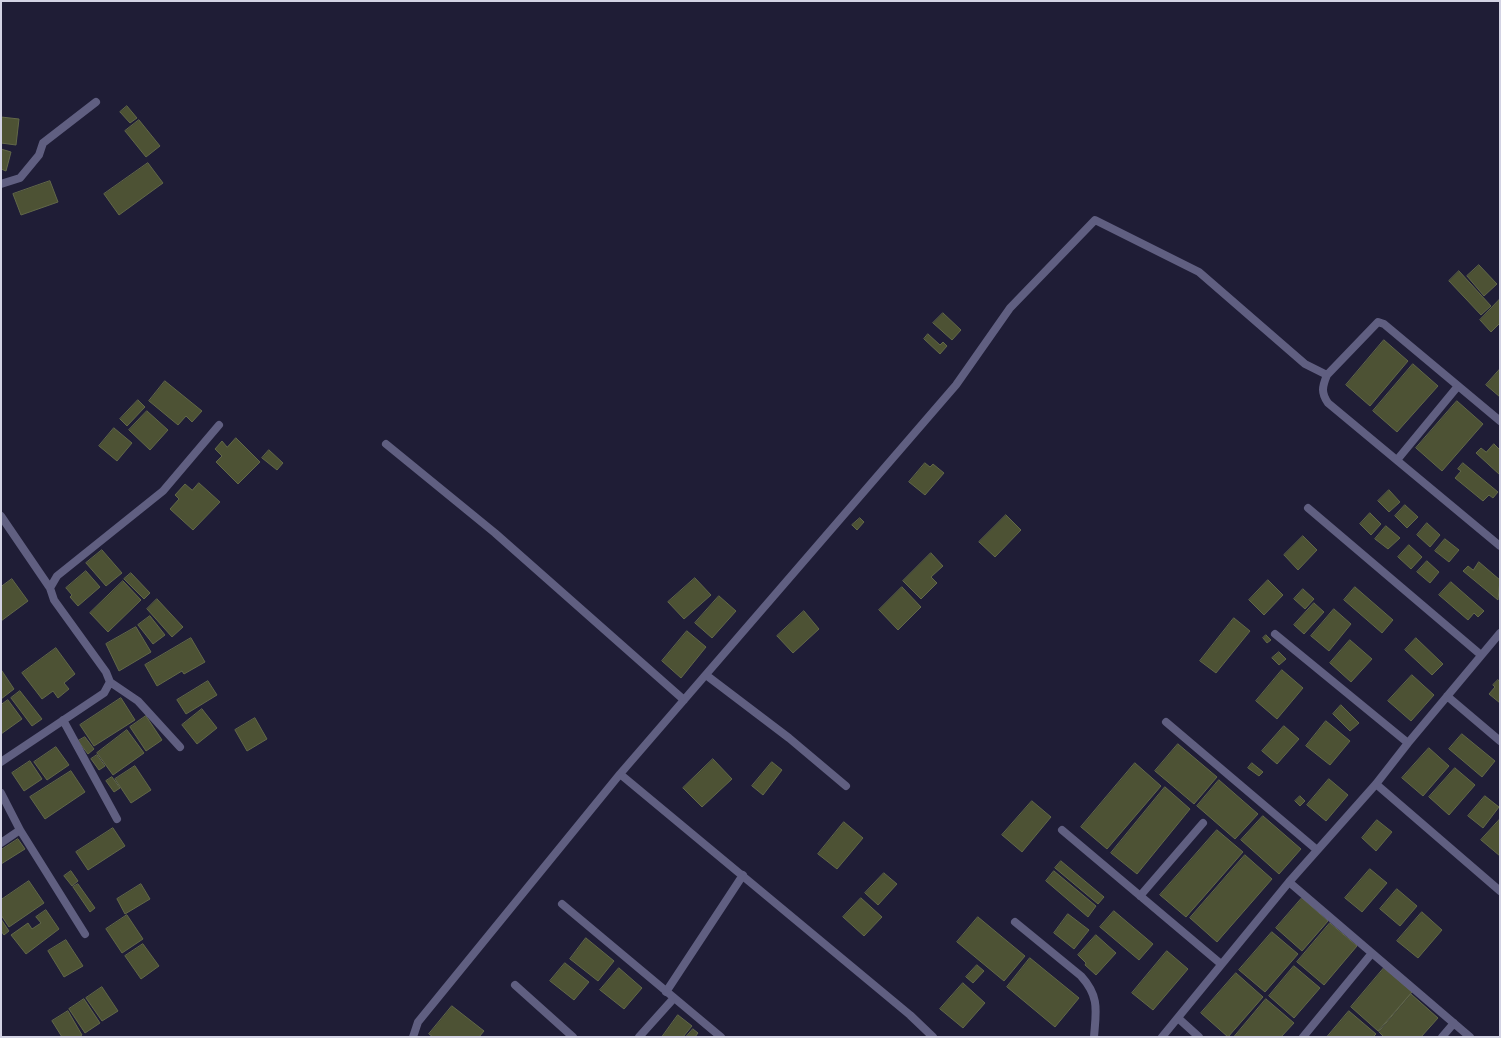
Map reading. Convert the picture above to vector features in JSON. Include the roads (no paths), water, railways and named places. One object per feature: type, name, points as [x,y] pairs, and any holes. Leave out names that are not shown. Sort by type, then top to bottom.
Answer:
[{"type":"street","points":[[1,184],[20,178],[39,155],[43,143],[96,102]]},
{"type":"street","points":[[413,1037],[418,1022],[620,774],[956,384],[1010,308],[1095,220],[1199,272],[1305,364],[1327,375]]},
{"type":"street","points":[[1500,421],[1384,324],[1378,322],[1327,375],[1322,386],[1323,395],[1328,403],[1500,546]]},
{"type":"street","points":[[1397,460],[1458,386]]},
{"type":"street","points":[[50,588],[57,576],[163,491],[219,425]]},
{"type":"street","points":[[386,444],[495,533],[684,700]]},
{"type":"street","points":[[1308,508],[1481,655]]},
{"type":"street","points":[[1,516],[50,588],[54,600],[106,672],[110,682],[138,701],[180,747]]},
{"type":"street","points":[[1162,1037],[1289,882],[1376,784],[1408,743],[1500,633]]},
{"type":"street","points":[[1275,634],[1408,743]]},
{"type":"street","points":[[706,675],[789,738],[846,786]]},
{"type":"street","points":[[1,762],[104,693],[110,682]]},
{"type":"street","points":[[1447,696],[1500,741]]},
{"type":"street","points":[[63,720],[117,819]]},
{"type":"street","points":[[1166,722],[1317,850]]},
{"type":"street","points":[[620,774],[910,1015],[933,1037]]},
{"type":"street","points":[[1376,784],[1500,891]]},
{"type":"street","points":[[1,793],[20,830],[85,934]]},
{"type":"street","points":[[1140,896],[1203,823]]},
{"type":"street","points":[[1,843],[20,830]]},
{"type":"street","points":[[1062,830],[1222,964]]},
{"type":"street","points":[[666,992],[743,875]]},
{"type":"street","points":[[1289,882],[1470,1037]]},
{"type":"street","points":[[562,904],[721,1037]]},
{"type":"street","points":[[1015,922],[1081,976],[1090,986],[1096,1006],[1094,1037]]},
{"type":"street","points":[[1303,1037],[1372,953]]},
{"type":"street","points":[[515,985],[573,1037]]},
{"type":"street","points":[[639,1037],[674,998]]},
{"type":"street","points":[[1178,1018],[1199,1037]]},
{"type":"street","points":[[1442,1037],[1454,1023]]}]
